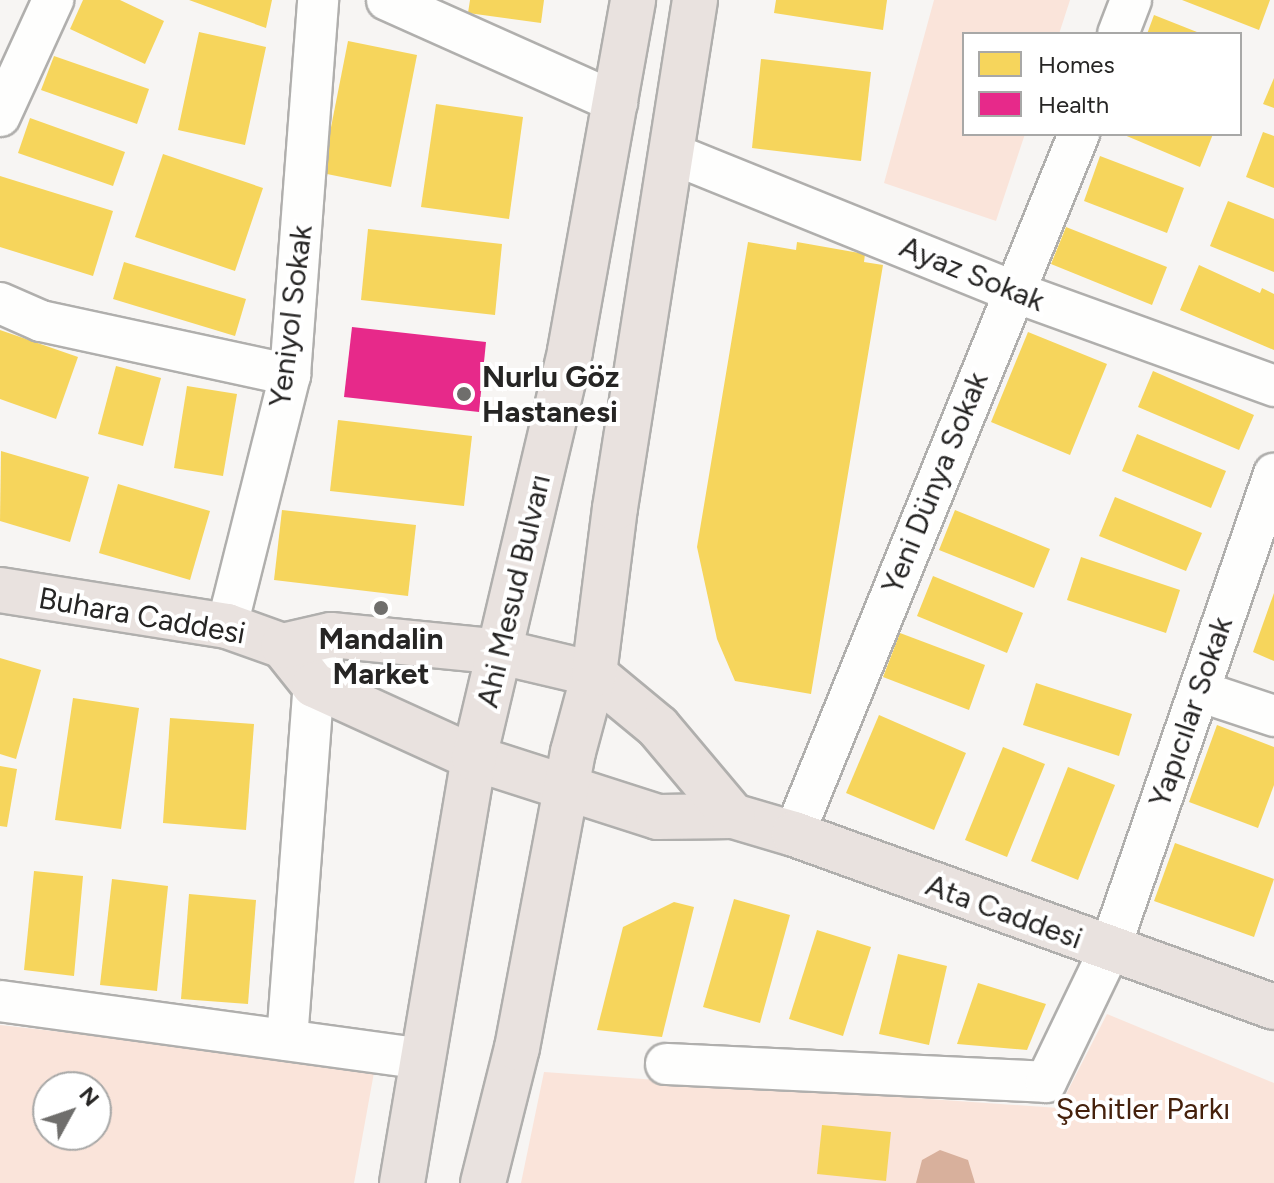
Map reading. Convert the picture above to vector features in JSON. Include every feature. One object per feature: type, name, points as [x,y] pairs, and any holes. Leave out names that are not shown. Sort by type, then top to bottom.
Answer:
[{"type":"main road","name":"Ahi Mesud Bulvarı","points":[[402,1183],[474,758],[570,351],[617,103],[633,0]]},
{"type":"main road","points":[[483,1183],[517,1048],[566,788],[594,674],[615,508],[695,0]]},
{"type":"main road","name":"Buhara Caddesi","points":[[0,590],[227,626],[283,646]]},
{"type":"main road","points":[[314,685],[283,646],[331,635],[501,652],[594,674],[658,727],[733,816]]},
{"type":"main road","name":"Ata Caddesi","points":[[314,685],[474,758],[658,817],[733,816],[794,834],[1109,951],[1274,1007]]},
{"type":"street","points":[[0,116],[53,0]]},
{"type":"street","name":"Yeniyol Sokak","points":[[227,626],[290,375],[318,0]]},
{"type":"street","points":[[387,0],[617,103]]},
{"type":"street","points":[[1119,32],[1131,0]]},
{"type":"street","name":"Yeni Dünya Sokak","points":[[794,834],[1012,291],[1078,136]]},
{"type":"street","name":"Ayaz Sokak","points":[[673,154],[1012,291],[1274,386]]},
{"type":"street","points":[[0,303],[41,321],[290,375]]},
{"type":"street","name":"Yapıcılar Sokak","points":[[666,1064],[1046,1082],[1109,951],[1274,474]]},
{"type":"street","points":[[287,1040],[314,685],[331,635]]},
{"type":"street","points":[[1199,691],[1274,716]]},
{"type":"street","points":[[0,1001],[424,1059]]},
{"type":"green space","points":[[934,0],[1070,0],[1060,32],[962,32],[962,136],[1024,136],[996,221],[884,183]]},
{"type":"green space","name":"Şehitler Parkı","points":[[1107,1014],[1274,1083],[1274,1183],[521,1183],[544,1072],[1059,1108]]},
{"type":"green space","points":[[0,1025],[375,1067],[354,1183],[0,1183]]},
{"type":"shaded area","points":[[940,1150],[968,1160],[975,1183],[916,1183],[922,1160]]},
{"type":"building: Homes","points":[[83,0],[120,0],[164,21],[145,64],[70,29]]},
{"type":"building: Homes","points":[[189,0],[272,0],[266,28]]},
{"type":"building: Homes","points":[[470,0],[544,0],[541,23],[468,13]]},
{"type":"building: Homes","points":[[776,0],[887,0],[883,30],[774,13]]},
{"type":"building: Homes","points":[[1182,0],[1270,0],[1259,30]]},
{"type":"building: Homes","points":[[1154,15],[1197,32],[1148,32]]},
{"type":"building: Homes","points":[[199,32],[266,47],[245,145],[178,130]]},
{"type":"building: Homes","points":[[348,41],[417,55],[391,187],[322,173]]},
{"type":"building: Homes","points":[[54,56],[149,89],[137,124],[41,90]]},
{"type":"building: Homes","points":[[761,59],[871,72],[861,161],[752,148]]},
{"type":"building: Homes","points":[[1274,78],[1274,108],[1263,104]]},
{"type":"building: Homes","points":[[436,104],[523,117],[509,219],[421,207]]},
{"type":"building: Homes","points":[[30,118],[125,152],[113,186],[18,153]]},
{"type":"building: Homes","points":[[1263,132],[1274,136],[1274,188],[1246,177]]},
{"type":"building: Homes","points":[[1127,136],[1212,136],[1200,167]]},
{"type":"building: Homes","points":[[163,154],[263,188],[235,271],[135,237]]},
{"type":"building: Homes","points":[[1100,156],[1184,188],[1167,233],[1084,201]]},
{"type":"building: Homes","points":[[0,176],[113,211],[93,276],[0,247]]},
{"type":"building: Homes","points":[[1228,201],[1274,219],[1274,272],[1210,246]]},
{"type":"building: Homes","points":[[1066,227],[1167,267],[1152,305],[1051,264]]},
{"type":"building: Homes","points":[[368,229],[502,244],[495,315],[361,300]]},
{"type":"building: Homes","points":[[748,242],[796,250],[797,242],[865,254],[864,262],[883,265],[811,694],[735,681],[717,639],[697,547]]},
{"type":"building: Homes","points":[[124,262],[246,299],[235,336],[113,299]]},
{"type":"building: Homes","points":[[1199,265],[1260,293],[1262,288],[1274,294],[1274,350],[1180,310]]},
{"type":"building: Homes","points":[[0,330],[78,357],[56,419],[0,399]]},
{"type":"building: Homes","points":[[1028,332],[1107,364],[1070,455],[991,422]]},
{"type":"building: Homes","points":[[116,366],[161,378],[143,446],[98,434]]},
{"type":"building: Homes","points":[[1153,371],[1254,415],[1239,450],[1138,407]]},
{"type":"building: Homes","points":[[187,386],[237,394],[223,476],[174,468]]},
{"type":"building: Homes","points":[[338,420],[472,436],[464,506],[330,491]]},
{"type":"building: Homes","points":[[1137,434],[1226,471],[1211,508],[1122,471]]},
{"type":"building: Homes","points":[[1,451],[89,477],[70,542],[0,521]]},
{"type":"building: Homes","points":[[118,484],[210,511],[190,580],[99,553]]},
{"type":"building: Homes","points":[[1115,497],[1202,533],[1186,571],[1099,536]]},
{"type":"building: Homes","points":[[282,510],[416,525],[408,596],[274,580]]},
{"type":"building: Homes","points":[[955,510],[1050,549],[1034,588],[939,550]]},
{"type":"building: Homes","points":[[1081,557],[1180,590],[1166,633],[1067,600]]},
{"type":"building: Homes","points":[[933,576],[1023,613],[1007,653],[917,616]]},
{"type":"building: Homes","points":[[1274,593],[1274,661],[1253,652]]},
{"type":"building: Homes","points":[[900,633],[985,665],[969,710],[883,677]]},
{"type":"building: Homes","points":[[0,658],[41,670],[16,759],[0,754]]},
{"type":"building: Homes","points":[[1036,683],[1132,714],[1119,756],[1023,725]]},
{"type":"building: Homes","points":[[73,698],[139,708],[121,829],[55,820]]},
{"type":"building: Homes","points":[[879,715],[966,753],[934,830],[846,793]]},
{"type":"building: Homes","points":[[170,718],[254,724],[246,830],[163,823]]},
{"type":"building: Homes","points":[[1217,725],[1274,747],[1274,785],[1258,828],[1189,802]]},
{"type":"building: Homes","points":[[1003,747],[1045,764],[1007,857],[965,840]]},
{"type":"building: Homes","points":[[0,766],[17,769],[7,827],[0,826]]},
{"type":"building: Homes","points":[[1068,767],[1115,785],[1078,880],[1031,861]]},
{"type":"building: Homes","points":[[1175,843],[1274,879],[1254,937],[1154,901]]},
{"type":"building: Homes","points":[[34,871],[83,876],[74,976],[24,970]]},
{"type":"building: Homes","points":[[112,879],[168,886],[157,991],[100,985]]},
{"type":"building: Homes","points":[[189,894],[256,900],[248,1004],[181,999]]},
{"type":"building: Homes","points":[[734,899],[790,915],[760,1023],[703,1007]]},
{"type":"building: Homes","points":[[674,902],[694,907],[662,1037],[597,1030],[623,927]]},
{"type":"building: Homes","points":[[817,930],[871,947],[843,1036],[789,1019]]},
{"type":"building: Homes","points":[[898,954],[947,966],[929,1045],[879,1034]]},
{"type":"building: Homes","points":[[978,983],[1046,1004],[1027,1050],[957,1044]]},
{"type":"building: Homes","points":[[822,1125],[891,1132],[886,1181],[817,1174]]},
{"type":"building: Health","points":[[352,327],[486,342],[479,412],[344,397]]},
{"type":"place","name":"Nurlu Göz Hastanesi","points":[[464,394]]},
{"type":"place","name":"Mandalin Market","points":[[381,608]]}]
